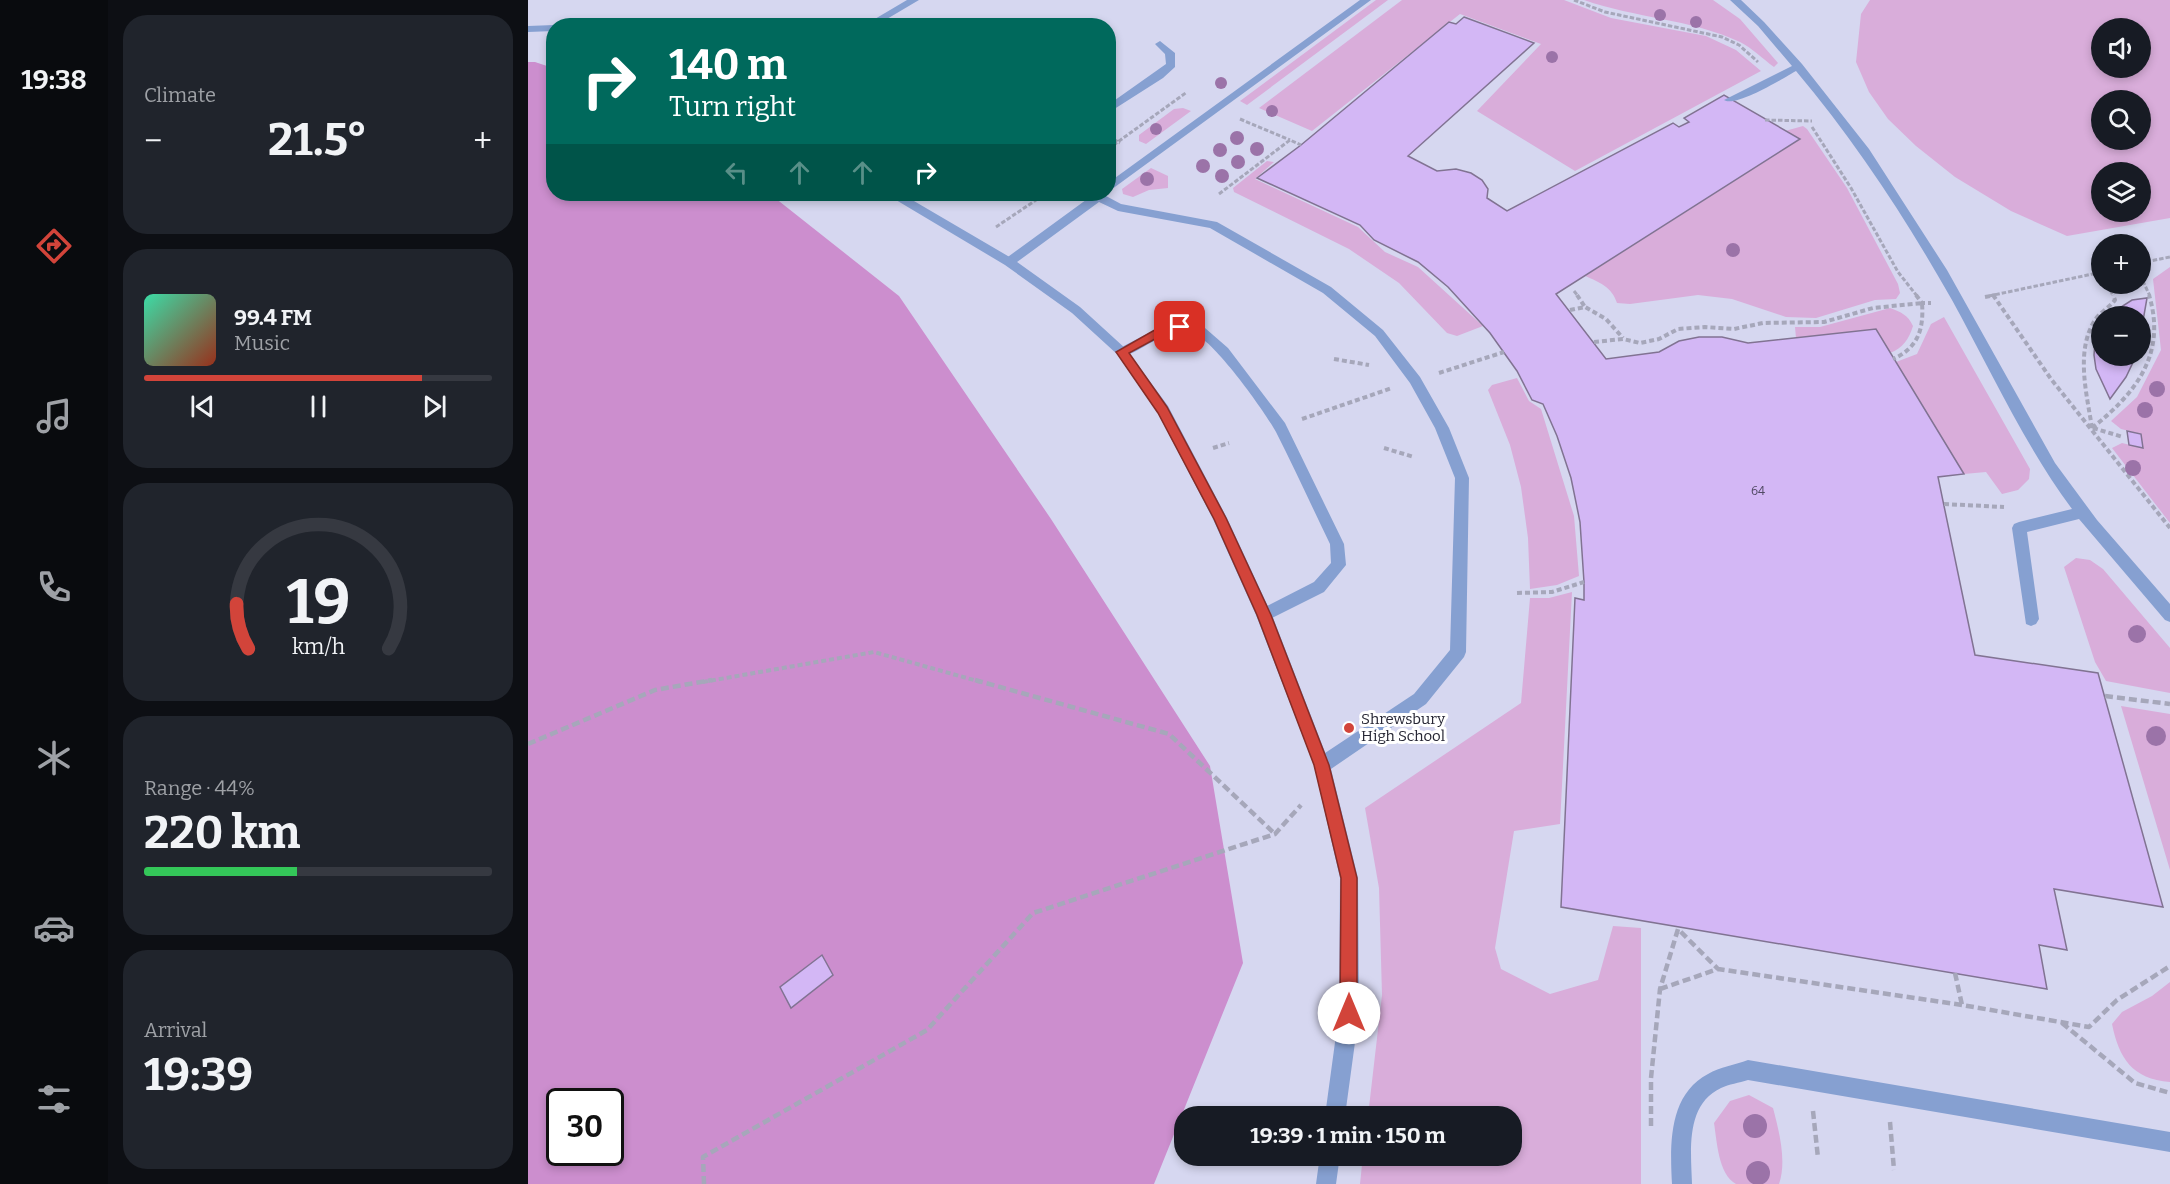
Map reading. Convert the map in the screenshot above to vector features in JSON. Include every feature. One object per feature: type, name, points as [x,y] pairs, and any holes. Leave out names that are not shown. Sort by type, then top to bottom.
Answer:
[{"type":"street","points":[[881,18],[914,0]]},
{"type":"street","points":[[1116,182],[1366,0]]},
{"type":"street","points":[[1735,0],[1779,43],[1840,116],[1885,179],[1958,301],[1997,377],[2050,468],[2083,512],[2170,615]]},
{"type":"street","points":[[528,29],[546,28]]},
{"type":"street","points":[[1116,105],[1159,76],[1171,64],[1170,53],[1160,44]]},
{"type":"street","points":[[1729,100],[1765,85],[1798,66]]},
{"type":"street","points":[[907,201],[1009,262],[1076,310],[1122,352],[1163,410],[1189,456],[1264,615],[1322,765],[1349,878],[1349,1013],[1336,1106]]},
{"type":"street","points":[[1009,262],[1090,201]]},
{"type":"street","points":[[1111,201],[1118,207],[1213,225],[1327,290],[1379,333],[1415,380],[1442,428],[1462,478],[1458,652],[1420,699],[1322,765]]},
{"type":"street","points":[[1122,352],[1164,330],[1180,327],[1201,331],[1224,351],[1280,427],[1337,544],[1339,565],[1318,587],[1264,615]]},
{"type":"street","points":[[2031,619],[2019,528],[2083,512]]},
{"type":"street","points":[[1682,1184],[1681,1128],[1692,1100],[1713,1082],[1748,1070],[2170,1142]]},
{"type":"street","points":[[1326,1184],[1328,1166]]},
{"type":"path","points":[[1574,0],[1605,12],[1722,37],[1739,45],[1761,64]]},
{"type":"path","points":[[1116,144],[1186,92]]},
{"type":"path","points":[[1803,113],[1851,188],[1898,272],[1922,303],[1924,319],[1918,340],[1906,355],[1893,359]]},
{"type":"path","points":[[1766,120],[1809,121],[1840,116]]},
{"type":"path","points":[[1238,117],[1301,145]]},
{"type":"path","points":[[1219,194],[1290,140]]},
{"type":"path","points":[[2151,261],[2170,257]]},
{"type":"path","points":[[1977,298],[2091,274]]},
{"type":"path","points":[[1574,291],[1585,307],[1606,319],[1623,339]]},
{"type":"path","points":[[2092,428],[2084,352],[2093,322],[2115,300],[2112,294]]},
{"type":"path","points":[[2092,428],[2119,408],[2142,378],[2152,356],[2156,337],[2149,294]]},
{"type":"path","points":[[1993,295],[2051,379],[2170,528]]},
{"type":"path","points":[[1594,342],[1623,339],[1640,343],[1659,339],[1678,329],[1705,327],[1734,329],[1763,323],[1824,322],[1873,308],[1935,303]]},
{"type":"path","points":[[1570,310],[1585,307]]},
{"type":"path","points":[[1334,359],[1369,364]]},
{"type":"path","points":[[2092,428],[2123,437]]},
{"type":"path","points":[[1212,448],[1229,443]]},
{"type":"path","points":[[1384,448],[1414,457]]},
{"type":"path","points":[[1517,593],[1543,595],[1584,582]]},
{"type":"path","points":[[528,744],[655,690],[874,652],[1169,734],[1275,834]]},
{"type":"path","points":[[2105,696],[2170,704]]},
{"type":"path","points":[[704,1184],[703,1157],[927,1030],[1033,913],[1275,834],[1301,805]]},
{"type":"path","points":[[1652,1137],[1651,1078],[1660,990],[1678,928],[1718,969]]},
{"type":"path","points":[[1660,990],[1718,969],[1962,1005],[2089,1027],[2117,1000],[2170,966]]},
{"type":"path","points":[[1956,973],[1962,1005]]},
{"type":"path","points":[[2061,1023],[2135,1083],[2170,1094]]},
{"type":"path","points":[[1810,1081],[1818,1158]]},
{"type":"path","points":[[1888,1095],[1894,1170]]},
{"type":"shaded area","name":"Shrewsbury High School","points":[[528,0],[2170,0],[2170,1184],[528,1184]]},
{"type":"shaded area","points":[[1376,0],[1388,0],[1247,105],[1240,101]]},
{"type":"shaded area","points":[[1402,0],[1564,0],[1611,18],[1706,36],[1736,50],[1761,71],[1575,171],[1477,111],[1541,44],[1460,14],[1312,131],[1259,108]]},
{"type":"shaded area","points":[[1584,0],[1713,0],[1740,19],[1778,63],[1774,67],[1744,44],[1721,34]]},
{"type":"shaded area","points":[[1870,0],[2170,0],[2170,218],[2151,221],[2151,162],[2091,162],[2091,222],[2147,222],[2067,236],[2011,211],[1955,177],[1916,146],[1888,119],[1869,92],[1856,62],[1861,14]]},
{"type":"shaded area","points":[[528,62],[546,66],[546,201],[779,201],[899,296],[1051,519],[1210,766],[1243,963],[1185,1106],[1174,1106],[1174,1134],[1154,1184],[528,1184]]},
{"type":"shaded area","points":[[1183,108],[1191,111],[1146,144],[1139,141],[1139,135],[1174,109]]},
{"type":"shaded area","points":[[1803,126],[1847,188],[1898,284],[1900,293],[1896,299],[1875,300],[1816,318],[1786,317],[1732,299],[1698,295],[1630,304],[1617,303],[1608,289],[1585,276],[1799,140],[1785,131]]},
{"type":"shaded area","points":[[1267,161],[1274,162],[1255,179],[1358,227],[1385,252],[1418,267],[1483,326],[1457,336],[1447,333],[1399,283],[1349,249],[1234,192],[1233,188]]},
{"type":"shaded area","points":[[1151,168],[1168,176],[1168,188],[1149,190],[1133,197],[1123,194],[1122,189]]},
{"type":"shaded area","points":[[2170,267],[2170,523],[2112,448],[2122,443],[2143,448],[2141,434],[2121,429],[2111,421],[2137,397],[2161,350],[2153,279]]},
{"type":"shaded area","points":[[1890,308],[1904,314],[1913,326],[1905,342],[1890,353],[1876,329],[1796,338],[1795,327],[1820,327]]},
{"type":"shaded area","points":[[1944,317],[2030,469],[2029,479],[2018,490],[2002,494],[1986,472],[1964,474],[1896,362],[1917,354],[1931,324]]},
{"type":"shaded area","points":[[1517,378],[1529,401],[1541,409],[1574,516],[1579,576],[1557,585],[1530,589],[1528,538],[1521,487],[1510,445],[1488,390],[1492,385]]},
{"type":"shaded area","points":[[2076,558],[2090,560],[2103,569],[2170,648],[2170,693],[2106,681],[2095,662],[2064,567]]},
{"type":"shaded area","points":[[1572,592],[1560,824],[1514,831],[1495,948],[1501,969],[1550,994],[1598,980],[1613,926],[1641,928],[1641,1184],[1360,1184],[1362,1166],[1522,1166],[1522,1106],[1369,1106],[1382,995],[1379,888],[1365,808],[1521,703],[1530,598],[1549,598]]},
{"type":"shaded area","points":[[2121,706],[2170,714],[2170,870]]},
{"type":"shaded area","points":[[2170,982],[2170,1082],[2146,1076],[2129,1065],[2123,1057],[2112,1024],[2122,1012],[2152,996]]},
{"type":"shaded area","points":[[1749,1095],[1773,1108],[1782,1156],[1779,1184],[1736,1184],[1725,1173],[1722,1165],[1714,1123],[1730,1101]]},
{"type":"building","points":[[1464,17],[1534,43],[1408,156],[1437,171],[1456,169],[1471,173],[1482,180],[1488,189],[1487,198],[1507,211],[1673,123],[1679,127],[1689,122],[1684,118],[1724,95],[1800,139],[1556,294],[1606,359],[1659,352],[1679,341],[1699,337],[1722,337],[1748,343],[1876,329],[1964,474],[1938,477],[1975,655],[2098,673],[2163,907],[2054,889],[2067,950],[2039,945],[2047,989],[1561,907],[1575,598],[1584,600],[1584,582],[1580,522],[1571,478],[1557,436],[1543,404],[1532,400],[1517,371],[1490,333],[1448,287],[1418,262],[1374,240],[1360,225],[1257,178],[1301,145],[1449,22],[1456,24]]},
{"type":"building","points":[[2147,298],[2146,306],[2123,306],[2132,300]]},
{"type":"building","points":[[2096,366],[2131,366],[2110,399]]},
{"type":"building","points":[[2127,431],[2141,434],[2143,448],[2129,445]]},
{"type":"building","points":[[822,955],[833,975],[791,1008],[780,987]]},
{"type":"place","name":"Shrewsbury High School","points":[[1349,728]]},
{"type":"route","points":[[1180,327],[1164,330],[1122,352],[1163,410],[1220,518],[1264,615],[1322,765],[1349,878],[1349,1013]]}]
